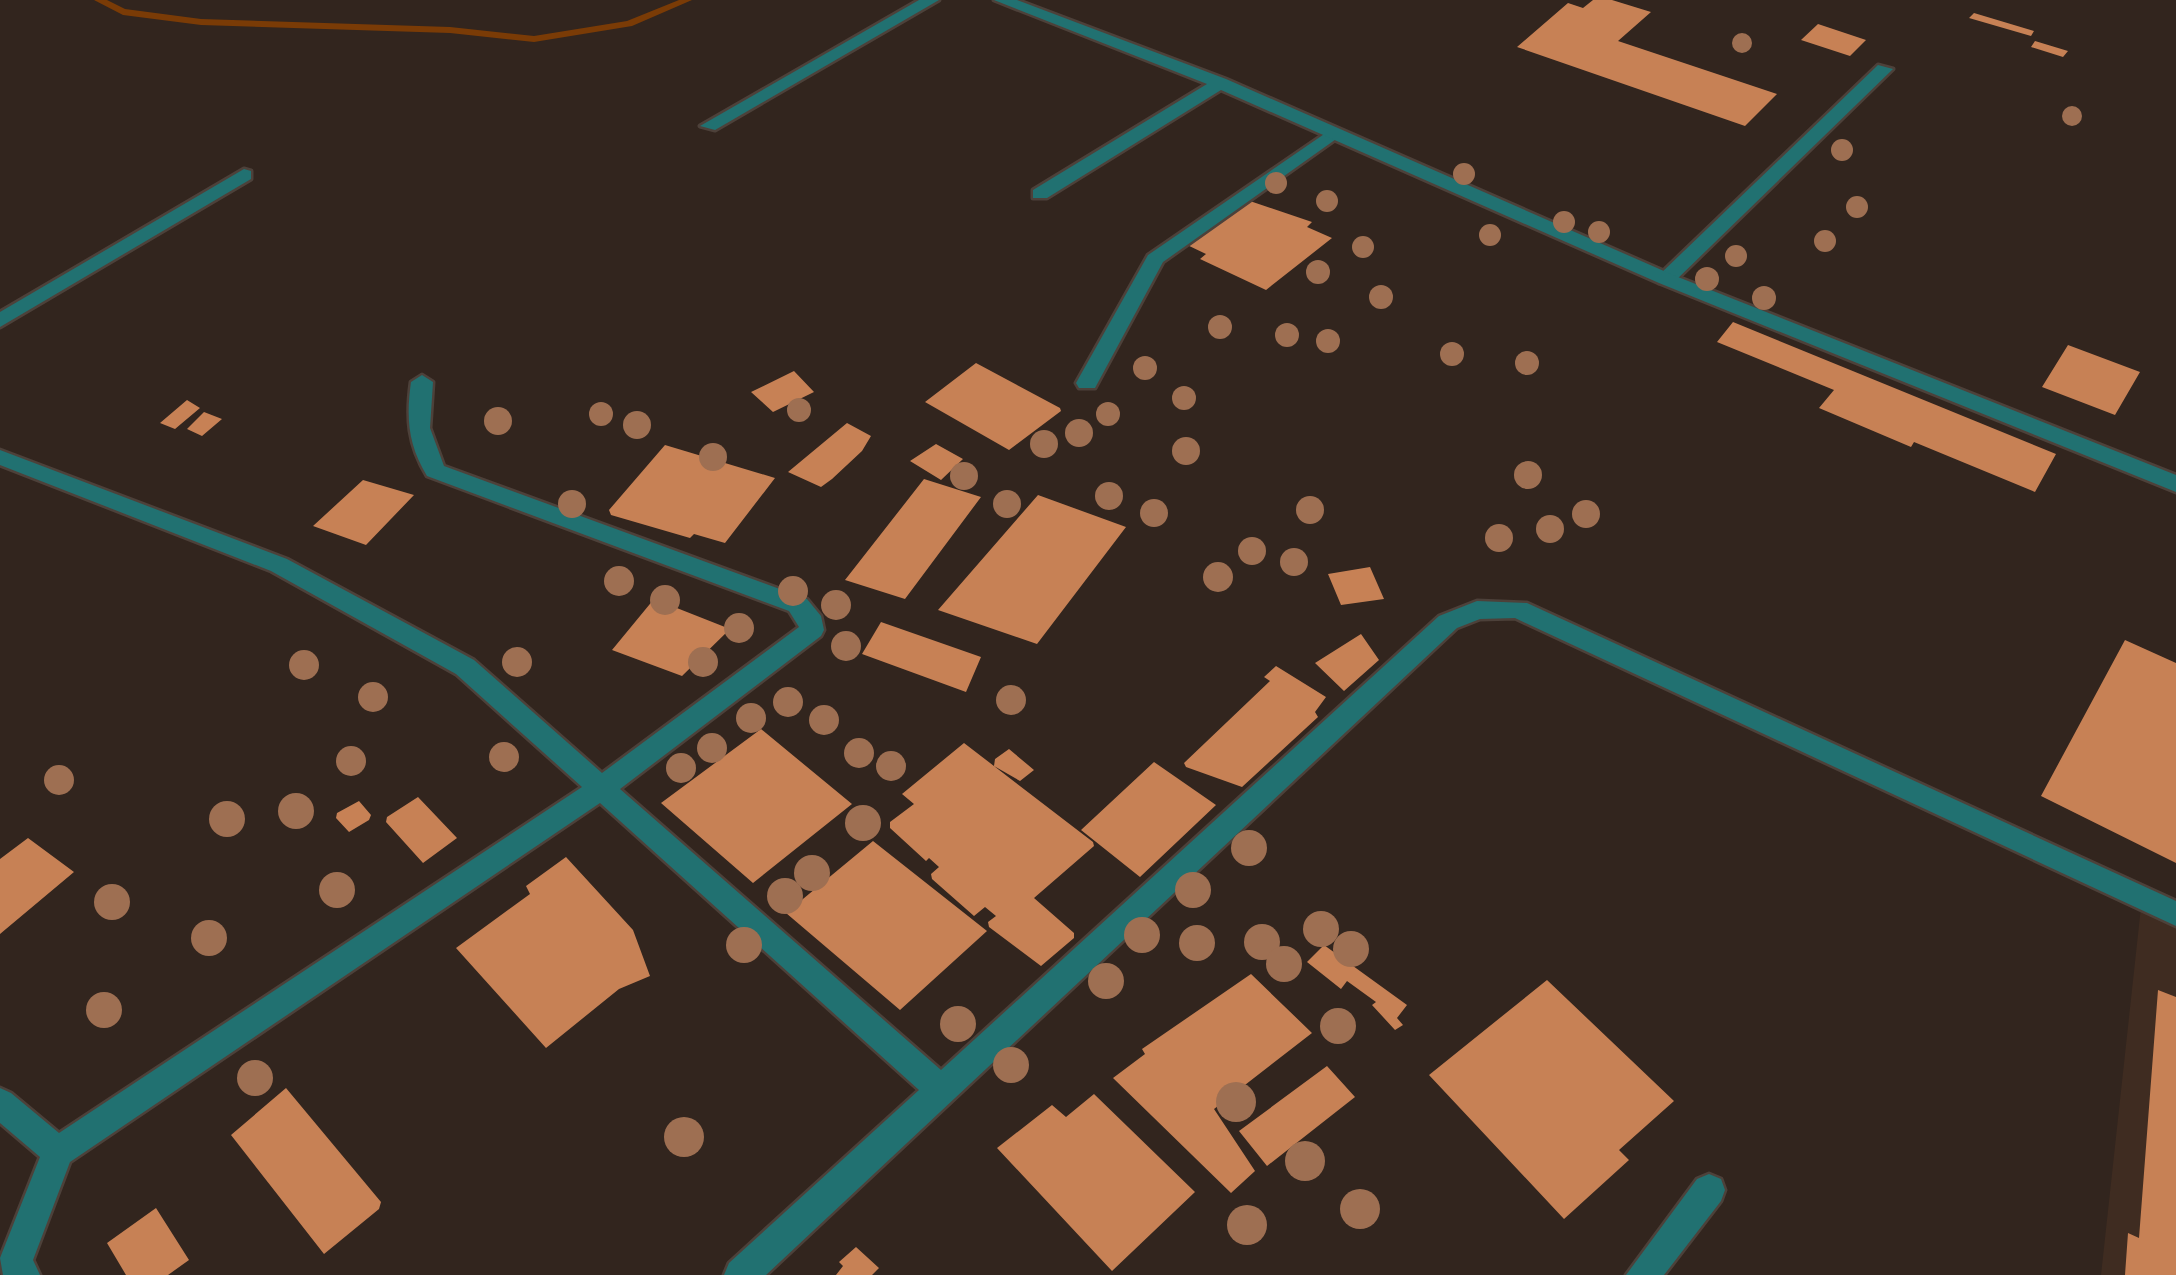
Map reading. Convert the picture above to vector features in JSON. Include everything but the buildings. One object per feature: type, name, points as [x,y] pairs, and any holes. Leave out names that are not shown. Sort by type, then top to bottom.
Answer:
[{"type":"street","points":[[710,126],[931,0]]},
{"type":"street","points":[[1014,2],[1220,83],[1666,279],[2176,484]]},
{"type":"street","points":[[1666,279],[1884,69]]},
{"type":"street","points":[[1040,194],[1220,83]]},
{"type":"street","points":[[1087,383],[1155,259],[1333,134]]},
{"type":"street","points":[[0,321],[244,175]]},
{"type":"street","points":[[14,1271],[58,1152],[602,788],[812,630],[809,616],[798,605],[435,471],[421,447],[415,423],[422,382]]},
{"type":"street","points":[[0,457],[279,565],[465,667],[940,1089]]},
{"type":"street","points":[[742,1275],[1448,622],[1477,610],[1518,608],[2176,914]]},
{"type":"street","points":[[0,1103],[58,1152]]},
{"type":"street","points":[[1644,1275],[1708,1190]]},
{"type":"shaded area","points":[[2141,907],[2176,925],[2176,1275],[2101,1275]]},
{"type":"waterway","points":[[99,0],[123,12],[201,22],[450,30],[534,39],[629,24],[687,0]]}]
